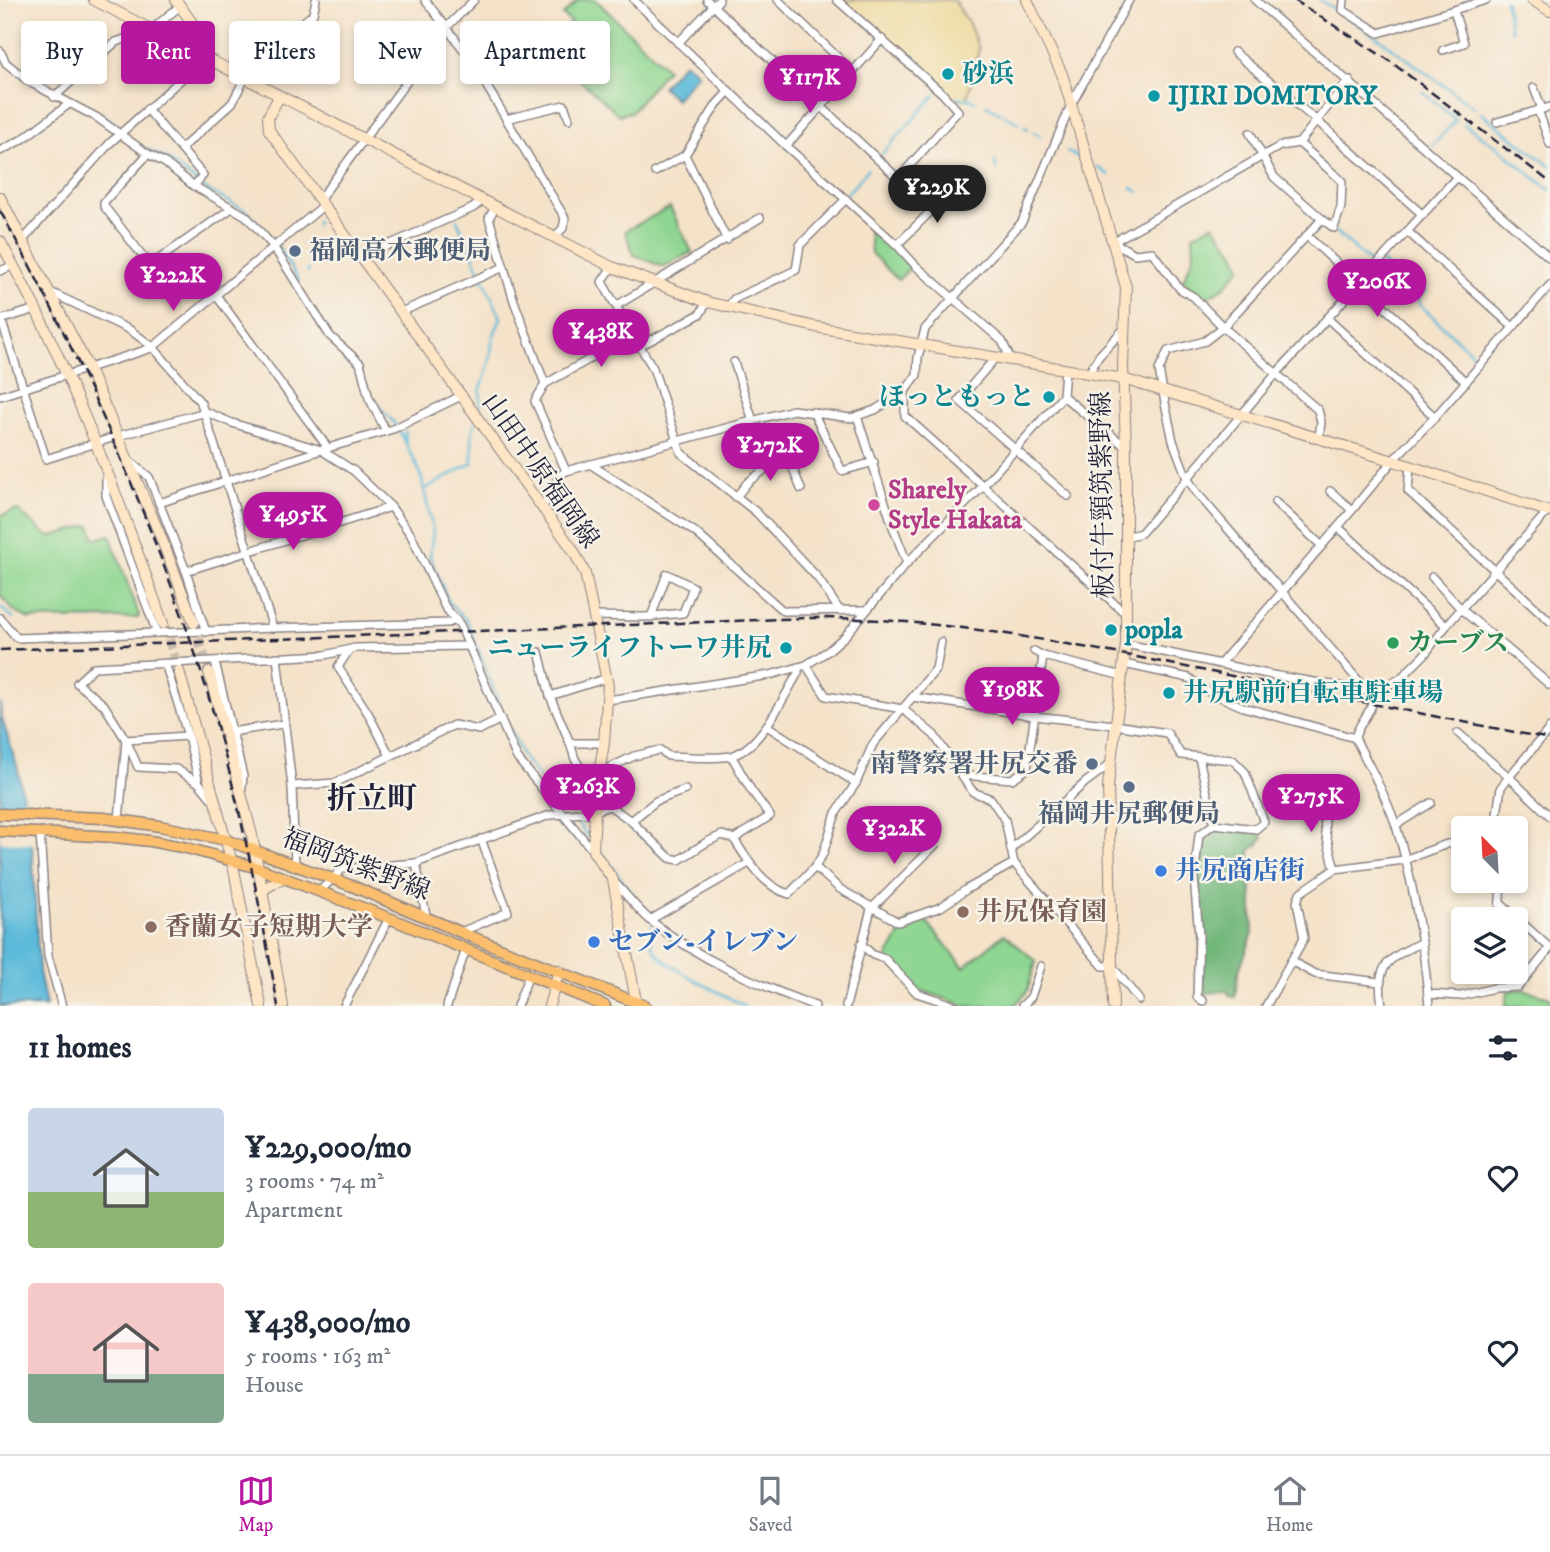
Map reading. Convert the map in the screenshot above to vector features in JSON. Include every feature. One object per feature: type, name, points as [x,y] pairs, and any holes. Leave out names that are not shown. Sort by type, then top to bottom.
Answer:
[{"type":"main road","name":"福岡筑紫野線","points":[[0,814],[120,820],[160,825],[226,840],[332,878],[640,1005]]},
{"type":"main road","name":"福岡筑紫野線","points":[[0,831],[150,841],[187,848],[258,868],[605,1006]]},
{"type":"street","points":[[94,0],[110,3],[137,21]]},
{"type":"street","points":[[305,21],[313,14],[316,0]]},
{"type":"street","points":[[425,0],[441,21]]},
{"type":"street","points":[[474,0],[446,28],[470,58],[565,218],[563,228],[555,237]]},
{"type":"street","points":[[634,0],[786,146],[1002,341],[1011,360]]},
{"type":"street","points":[[707,0],[717,3],[821,107],[932,210]]},
{"type":"street","points":[[778,0],[853,72]]},
{"type":"street","points":[[837,0],[943,94],[958,111],[898,179]]},
{"type":"street","name":"板付牛頸筑紫野線","points":[[1027,0],[1058,62],[1126,287],[1123,379],[1126,447],[1126,644],[1110,764],[1108,810],[1113,1006]]},
{"type":"street","points":[[542,509],[559,476],[566,471],[793,410],[851,418],[875,410],[905,391],[917,375],[920,345],[925,330],[1022,222],[1071,105],[1129,0]]},
{"type":"street","points":[[1255,0],[1550,258]]},
{"type":"street","points":[[1344,0],[1343,10],[1380,33],[1486,0]]},
{"type":"street","points":[[1532,0],[1548,7]]},
{"type":"street","points":[[160,21],[178,3],[191,21]]},
{"type":"street","points":[[678,43],[717,3]]},
{"type":"street","points":[[1443,50],[1464,43],[1454,11]]},
{"type":"street","points":[[786,146],[883,39]]},
{"type":"street","points":[[57,94],[121,40]]},
{"type":"street","points":[[0,51],[6,63],[31,83],[57,94],[69,104],[123,131],[148,154],[246,216],[276,244],[330,336],[360,363],[369,398],[390,430]]},
{"type":"street","points":[[1234,52],[1423,215]]},
{"type":"street","points":[[1113,242],[1280,146],[1299,143],[1349,80]]},
{"type":"street","points":[[23,240],[123,131],[177,84]]},
{"type":"street","points":[[181,149],[232,103],[242,84]]},
{"type":"street","points":[[256,84],[612,267],[707,302],[920,345],[1123,379],[1549,511],[1446,626],[1425,654],[1400,679],[1374,692],[1126,644]]},
{"type":"street","points":[[0,396],[153,347],[321,203],[405,84]]},
{"type":"street","points":[[1534,88],[1544,108],[1550,144]]},
{"type":"street","points":[[654,172],[685,155],[717,104],[729,91]]},
{"type":"street","name":"山田中原福岡線","points":[[279,97],[268,117],[269,130],[573,550],[585,573],[607,678],[608,699],[599,773],[600,800],[592,812],[594,846]]},
{"type":"street","points":[[0,151],[23,139],[69,104]]},
{"type":"street","points":[[506,119],[564,106],[569,119]]},
{"type":"street","points":[[1497,122],[1544,108]]},
{"type":"street","points":[[147,109],[203,175],[197,183]]},
{"type":"street","points":[[1250,133],[1274,177],[1334,228],[1341,207],[1342,181],[1299,143]]},
{"type":"street","points":[[148,154],[104,202],[104,206],[148,263],[152,264],[232,208]]},
{"type":"street","points":[[685,155],[727,240]]},
{"type":"street","points":[[1125,537],[1141,533],[1276,374],[1457,177]]},
{"type":"street","points":[[897,244],[957,185]]},
{"type":"street","points":[[0,197],[89,369],[160,535],[194,623]]},
{"type":"street","points":[[727,308],[734,299],[796,270],[800,245],[846,199]]},
{"type":"street","points":[[361,257],[473,208],[483,200]]},
{"type":"street","points":[[496,206],[489,218],[514,301],[545,384]]},
{"type":"street","points":[[615,306],[760,218]]},
{"type":"street","points":[[1322,219],[1223,327],[1205,341],[1168,351],[1159,370],[1173,441],[1187,478],[1363,686],[1374,692]]},
{"type":"street","points":[[1408,232],[1513,327]]},
{"type":"street","points":[[1307,236],[1466,382]]},
{"type":"street","points":[[0,241],[68,375],[106,463],[163,624]]},
{"type":"street","points":[[1113,242],[1135,254],[1152,252],[1180,289],[1194,297],[1223,327],[1318,410],[1321,422],[1319,438]]},
{"type":"street","points":[[0,271],[14,265]]},
{"type":"street","points":[[401,312],[504,267]]},
{"type":"street","points":[[612,267],[602,282],[653,368],[681,453],[756,512],[817,577],[840,611]]},
{"type":"street","points":[[1220,664],[1550,285]]},
{"type":"street","points":[[50,292],[130,330],[153,347],[201,403],[273,628]]},
{"type":"street","points":[[216,295],[325,449],[354,471],[391,507],[411,535],[445,607],[456,620],[469,646],[517,758],[594,846],[613,880],[648,918],[712,963],[815,1006]]},
{"type":"street","points":[[640,346],[700,314],[707,302]]},
{"type":"street","points":[[36,309],[1,320],[46,459],[206,412],[232,423],[325,449]]},
{"type":"street","points":[[1327,318],[1436,417]]},
{"type":"street","points":[[1089,373],[1099,356],[1124,328]]},
{"type":"street","points":[[566,471],[537,406],[538,393],[545,384],[633,335]]},
{"type":"street","points":[[996,357],[959,400],[1069,496]]},
{"type":"street","points":[[734,362],[752,421]]},
{"type":"street","points":[[608,699],[770,675],[802,666],[828,652],[1063,396],[1065,369]]},
{"type":"street","points":[[905,391],[905,416],[1126,614]]},
{"type":"street","points":[[159,503],[390,430],[461,396]]},
{"type":"street","points":[[1063,396],[1126,447]]},
{"type":"street","points":[[813,412],[842,471],[874,462]]},
{"type":"street","points":[[857,416],[907,563]]},
{"type":"street","points":[[736,497],[748,482],[787,453],[801,489]]},
{"type":"street","points":[[127,458],[149,477],[186,571],[206,632]]},
{"type":"street","points":[[106,463],[106,496],[157,633]]},
{"type":"street","points":[[590,464],[695,532],[783,611],[866,610]]},
{"type":"street","points":[[1410,466],[1408,491],[1550,621]]},
{"type":"street","points":[[1330,491],[1352,510]]},
{"type":"street","points":[[1275,502],[1322,546]]},
{"type":"street","points":[[186,571],[391,507]]},
{"type":"street","points":[[1338,527],[1446,626]]},
{"type":"street","points":[[593,616],[651,617],[683,613],[693,587],[667,574],[651,617]]},
{"type":"street","points":[[1432,577],[1461,609],[1550,685]]},
{"type":"street","points":[[0,618],[17,638],[361,627],[448,623],[456,620]]},
{"type":"street","points":[[320,891],[342,869],[416,863],[550,815],[592,812],[610,806],[631,821],[670,858],[679,860],[722,835],[734,839],[748,863],[777,891],[789,894],[815,867],[823,854],[836,813],[856,783],[873,744],[936,669],[941,642]]},
{"type":"street","points":[[217,805],[199,783],[176,769],[138,767],[126,740],[104,705],[78,682],[94,667],[325,655],[349,649],[469,646]]},
{"type":"street","points":[[349,649],[338,667],[368,713],[390,756]]},
{"type":"street","points":[[1034,651],[1043,656],[1123,676]]},
{"type":"street","points":[[539,652],[550,696],[575,759],[600,800]]},
{"type":"street","points":[[961,775],[1012,779],[1027,769],[1043,656]]},
{"type":"street","points":[[277,657],[292,786],[295,864]]},
{"type":"street","points":[[215,662],[243,776],[242,795]]},
{"type":"street","points":[[165,663],[188,736],[199,783]]},
{"type":"street","points":[[1124,664],[1189,678],[1209,692],[1243,708],[1354,738]]},
{"type":"street","points":[[802,666],[826,696],[903,709],[934,735],[973,792],[991,799],[1005,820],[1014,863],[1103,967],[1112,966],[1139,999]]},
{"type":"street","points":[[599,773],[634,756],[660,750],[668,756],[732,757],[748,748],[767,726],[802,666]]},
{"type":"street","points":[[179,671],[226,840],[261,1006]]},
{"type":"street","points":[[209,672],[255,850],[283,1006]]},
{"type":"street","points":[[550,696],[607,678]]},
{"type":"street","points":[[1374,692],[1374,704],[1357,728],[1354,738],[1396,825],[1422,943],[1429,1006]]},
{"type":"street","points":[[913,697],[1167,733],[1181,755],[1233,760],[1245,772],[1264,822],[1256,829],[1214,824],[1199,835],[1194,878],[1199,935],[1197,997],[1203,1001]]},
{"type":"street","points":[[292,786],[335,783],[453,725],[479,730],[501,719]]},
{"type":"street","points":[[232,732],[284,723]]},
{"type":"street","points":[[767,726],[856,783]]},
{"type":"street","points":[[1497,816],[1501,788],[1550,728]]},
{"type":"street","points":[[1458,733],[1550,816]]},
{"type":"street","points":[[126,740],[188,736]]},
{"type":"street","points":[[120,820],[126,740]]},
{"type":"street","points":[[570,743],[604,743]]},
{"type":"street","points":[[732,757],[770,816],[734,839]]},
{"type":"street","points":[[1199,758],[1214,824]]},
{"type":"street","points":[[1011,849],[1110,764]]},
{"type":"street","points":[[631,821],[656,801],[685,790]]},
{"type":"street","points":[[1323,793],[1325,831],[1335,869]]},
{"type":"street","points":[[1396,825],[1430,803]]},
{"type":"street","points":[[39,833],[48,956],[62,1006]]},
{"type":"street","points":[[461,932],[508,912],[481,839]]},
{"type":"street","points":[[846,1006],[871,909],[936,844]]},
{"type":"street","points":[[1266,1006],[1304,938],[1297,902],[1300,893],[1335,869],[1404,860],[1451,844]]},
{"type":"street","points":[[416,863],[426,916]]},
{"type":"street","points":[[648,918],[748,863]]},
{"type":"street","points":[[815,867],[840,889],[898,922],[941,907],[978,882],[1014,863]]},
{"type":"street","points":[[261,891],[284,877]]},
{"type":"street","points":[[613,880],[640,1005]]},
{"type":"street","points":[[1500,893],[1500,907]]},
{"type":"street","points":[[1428,994],[1461,996],[1494,988],[1518,987],[1550,948],[1500,903]]},
{"type":"street","points":[[344,1006],[389,918]]},
{"type":"street","points":[[1382,1006],[1378,982],[1385,965],[1422,943]]},
{"type":"street","points":[[861,944],[873,955],[885,959],[917,993],[956,1006]]},
{"type":"street","points":[[447,1006],[466,949]]},
{"type":"street","points":[[1291,961],[1315,974],[1378,982]]},
{"type":"street","points":[[1022,1006],[1031,997],[1041,966]]},
{"type":"street","points":[[549,1006],[559,971]]},
{"type":"street","points":[[517,1006],[529,975]]},
{"type":"green space","points":[[578,0],[596,0],[667,69],[631,112],[619,115],[584,84],[610,84],[610,21],[569,21],[563,15]]},
{"type":"green space","points":[[670,207],[692,252],[663,267],[634,255],[625,231]]},
{"type":"green space","points":[[1213,224],[1235,253],[1241,267],[1224,288],[1203,299],[1183,280],[1194,256],[1193,235]]},
{"type":"green space","points":[[869,230],[913,265],[898,280],[871,253]]},
{"type":"green space","points":[[17,510],[49,537],[90,525],[95,539],[110,535],[138,618],[29,619],[14,611],[0,595],[0,516]]},
{"type":"green space","points":[[1216,827],[1260,832],[1263,838],[1250,850],[1253,933],[1238,973],[1235,997],[1230,996],[1227,991],[1201,994],[1199,990],[1202,974],[1198,869],[1201,842],[1206,834]]},
{"type":"green space","points":[[922,916],[964,967],[1004,934],[1036,961],[1027,992],[1014,1006],[966,1006],[917,989],[887,957],[908,920]]},
{"type":"green space","points":[[1522,989],[1550,997],[1550,1006],[1505,1006],[1508,991]]},
{"type":"sand","name":"砂浜","points":[[837,0],[954,0],[969,24],[979,49],[967,99],[953,99]]},
{"type":"water","points":[[684,62],[698,73],[676,99],[662,87]]},
{"type":"water","points":[[0,702],[1,716],[17,766],[32,844],[39,971],[46,1006],[0,1006]]},
{"type":"pier","points":[[0,803],[28,804],[35,844],[0,842]]},
{"type":"waterway","points":[[1320,0],[1377,37],[1475,108]]},
{"type":"waterway","points":[[1505,0],[1511,31]]},
{"type":"waterway","points":[[0,46],[21,71]]},
{"type":"waterway","points":[[1422,91],[1456,120],[1432,146]]},
{"type":"waterway","points":[[882,154],[935,95]]},
{"type":"waterway","points":[[952,100],[960,97],[975,101]]},
{"type":"waterway","points":[[77,104],[102,114],[122,130]]},
{"type":"waterway","points":[[986,105],[1019,123]]},
{"type":"waterway","points":[[1481,113],[1550,166]]},
{"type":"waterway","points":[[1464,124],[1550,190]]},
{"type":"waterway","points":[[1024,126],[1028,129]]},
{"type":"waterway","points":[[1033,132],[1041,136]]},
{"type":"waterway","points":[[147,149],[165,158],[207,190],[247,211],[275,242],[299,281]]},
{"type":"waterway","points":[[1067,151],[1082,159]]},
{"type":"waterway","points":[[995,161],[996,169]]},
{"type":"waterway","points":[[1097,167],[1109,175]]},
{"type":"waterway","points":[[846,195],[868,169]]},
{"type":"waterway","points":[[1132,188],[1139,192]]},
{"type":"waterway","points":[[457,220],[501,318],[493,337],[490,360],[480,392],[481,404],[478,413]]},
{"type":"waterway","points":[[316,225],[317,221]]},
{"type":"waterway","points":[[1335,231],[1371,264]]},
{"type":"waterway","points":[[1382,262],[1394,272],[1419,281],[1425,290],[1418,300],[1420,305],[1478,359]]},
{"type":"waterway","points":[[373,400],[397,426],[420,472],[433,530],[430,557],[449,603],[467,621],[523,757],[555,799]]},
{"type":"waterway","points":[[424,490],[472,463],[472,433],[476,420]]},
{"type":"waterway","points":[[405,431],[406,442]]},
{"type":"waterway","points":[[0,607],[13,618]]},
{"type":"waterway","points":[[571,816],[590,838]]},
{"type":"waterway","points":[[596,846],[647,913]]},
{"type":"waterway","points":[[652,925],[652,945],[667,962],[745,1006]]},
{"type":"tunnel","points":[[194,624],[209,672]]},
{"type":"tunnel","points":[[164,625],[179,671]]},
{"type":"railway","points":[[1294,0],[1387,59],[1550,182]]},
{"type":"railway","points":[[0,211],[53,310],[101,412],[184,621],[214,715],[239,812],[278,1006]]},
{"type":"railway","points":[[0,650],[807,618],[856,619],[954,627],[1051,641],[1550,739]]},
{"type":"place","name":"砂浜","points":[[948,74]]},
{"type":"place","name":"IJIRI DOMITORY","points":[[1154,96]]},
{"type":"place","name":"福岡高木郵便局","points":[[295,251]]},
{"type":"place","name":"ほっともっと","points":[[1049,397]]},
{"type":"place","name":"Sharely Style Hakata","points":[[874,505]]},
{"type":"place","name":"popla","points":[[1111,630]]},
{"type":"place","name":"カーブス","points":[[1393,643]]},
{"type":"place","name":"ニューライフトーワ井尻","points":[[786,648]]},
{"type":"place","name":"井尻駅前自転車駐車場","points":[[1169,693]]},
{"type":"place","name":"南警察署井尻交番","points":[[1092,764]]},
{"type":"place","name":"福岡井尻郵便局","points":[[1129,787]]},
{"type":"place","name":"井尻商店街","points":[[1161,871]]},
{"type":"place","name":"井尻保育園","points":[[963,912]]},
{"type":"place","name":"香蘭女子短期大学","points":[[151,927]]},
{"type":"place","name":"セブン-イレブン","points":[[594,942]]},
{"type":"district","name":"折立町","points":[[372,799]]}]
